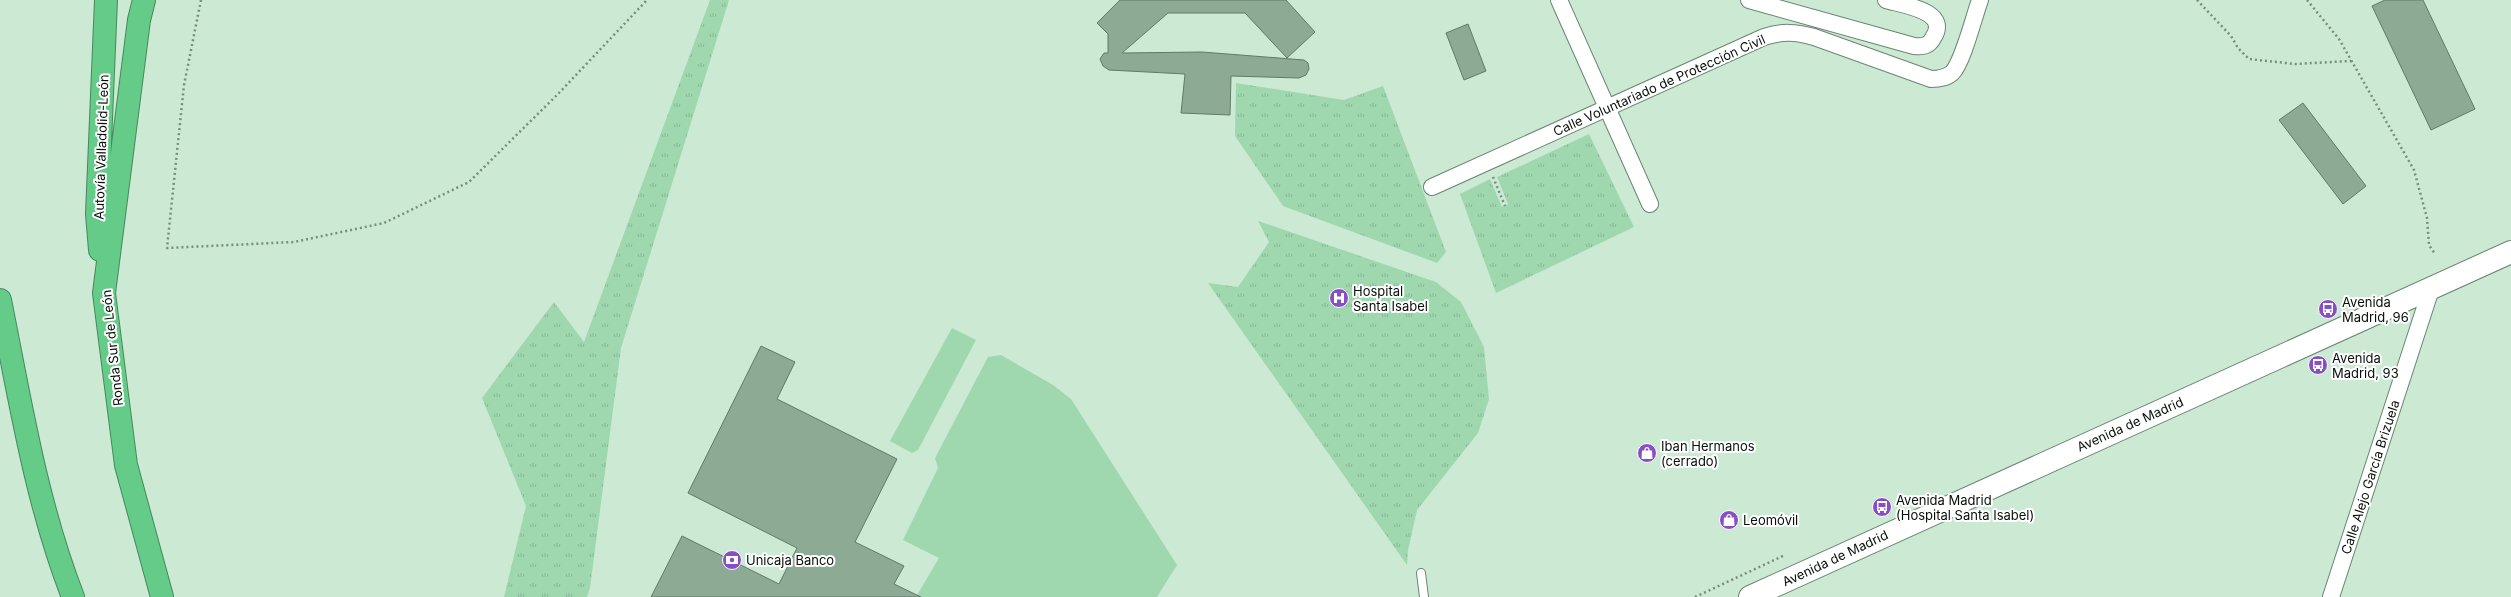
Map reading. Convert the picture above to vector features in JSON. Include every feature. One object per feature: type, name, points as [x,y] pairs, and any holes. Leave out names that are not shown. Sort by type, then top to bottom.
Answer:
[{"type":"highway","name":"Autovía Valladolid-León","points":[[104,293],[97,214],[106,0]]},
{"type":"highway","name":"Ronda Sur de León","points":[[144,0],[138,28],[104,293],[126,465],[162,597]]},
{"type":"highway","points":[[0,300],[37,481],[53,543],[72,597]]},
{"type":"main road","name":"Avenida de Madrid","points":[[1750,597],[2511,252]]},
{"type":"street","points":[[1560,0],[1650,204]]},
{"type":"street","points":[[1749,0],[1794,6],[1914,46],[1922,47],[1929,43],[1936,29],[1936,21],[1931,15],[1886,0]]},
{"type":"street","name":"Calle Voluntariado de Protección Civil","points":[[1432,186],[1764,36],[1779,32],[1796,33],[1814,37],[1931,79],[1942,79],[1952,73],[1958,62],[1980,0]]},
{"type":"street","name":"Calle Alejo García Brizuela","points":[[2331,597],[2431,289]]},
{"type":"lane","points":[[1421,573],[1424,597]]},
{"type":"path","points":[[201,0],[184,85],[167,248],[294,242],[384,223],[468,182],[647,0]]},
{"type":"path","points":[[2197,0],[2231,36],[2238,48],[2249,59],[2295,64],[2351,61]]},
{"type":"path","points":[[2307,0],[2339,39],[2414,170],[2427,218],[2429,245],[2435,254]]},
{"type":"path","points":[[1487,162],[1505,206]]},
{"type":"path","points":[[1695,597],[1785,555]]},
{"type":"green space","points":[[710,0],[729,0],[621,348],[590,588],[587,597],[504,597],[526,506],[482,398],[554,302],[584,342]]},
{"type":"green space","points":[[1236,83],[1344,100],[1383,86],[1446,252],[1437,263],[1283,206],[1235,136]]},
{"type":"green space","points":[[1589,134],[1634,227],[1496,293],[1460,194],[1490,179],[1502,207],[1508,204],[1497,177]]},
{"type":"green space","points":[[1258,221],[1436,282],[1461,302],[1484,347],[1489,399],[1478,433],[1417,510],[1408,550],[1407,565],[1208,283],[1238,287],[1269,242]]},
{"type":"green space","points":[[952,328],[976,340],[918,450],[912,453],[890,441]]},
{"type":"green space","points":[[1001,355],[1053,385],[1071,399],[1177,565],[1157,597],[916,597],[939,558],[903,540],[938,468],[935,458],[988,357]]},
{"type":"building","points":[[1120,0],[1286,0],[1315,32],[1287,58],[1245,13],[1168,13],[1122,53],[1202,52],[1304,60],[1308,63],[1309,69],[1306,75],[1299,78],[1231,76],[1230,115],[1181,113],[1185,74],[1109,70],[1103,66],[1100,59],[1104,53],[1108,53],[1108,34],[1097,23]]},
{"type":"building","points":[[2385,0],[2423,0],[2475,109],[2431,130],[2372,6]]},
{"type":"building","points":[[1468,24],[1486,71],[1464,80],[1446,33]]},
{"type":"building","points":[[2303,103],[2366,186],[2343,204],[2279,120]]},
{"type":"building","points":[[761,346],[795,362],[777,399],[897,459],[855,542],[904,566],[894,584],[921,597],[651,597],[682,536],[779,584],[797,548],[688,493]]},
{"type":"place","name":"Hospital Santa Isabel","points":[[1339,298]]},
{"type":"place","name":"Avenida Madrid, 96","points":[[2328,309]]},
{"type":"place","name":"Avenida Madrid, 93","points":[[2318,365]]},
{"type":"place","name":"Iban Hermanos (cerrado)","points":[[1647,453]]},
{"type":"place","name":"Avenida Madrid (Hospital Santa Isabel)","points":[[1882,507]]},
{"type":"place","name":"Leomóvil","points":[[1729,520]]},
{"type":"place","name":"Unicaja Banco","points":[[732,560]]}]
